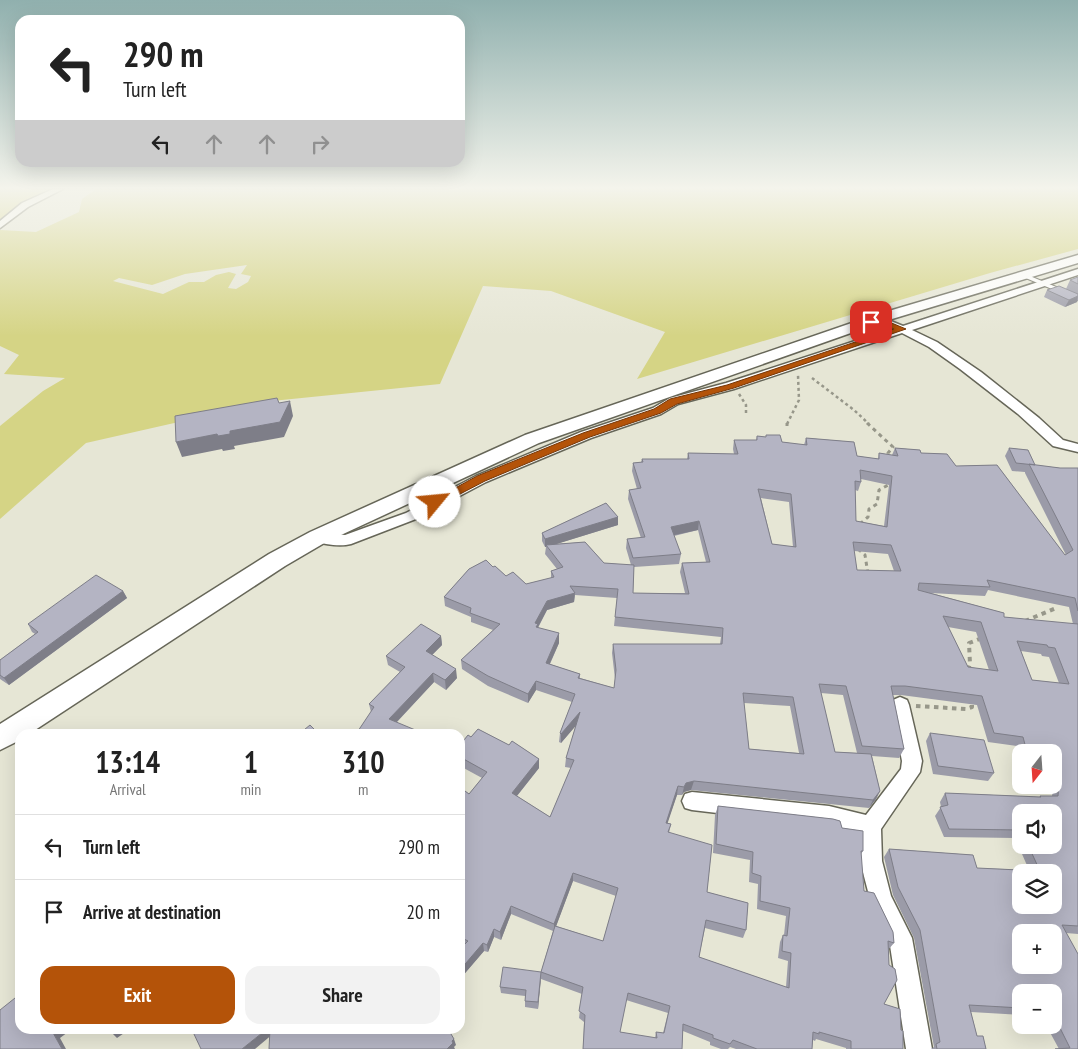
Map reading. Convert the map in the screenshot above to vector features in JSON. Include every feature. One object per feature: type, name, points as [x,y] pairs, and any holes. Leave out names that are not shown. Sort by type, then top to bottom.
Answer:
[{"type":"main road","points":[[0,738],[277,560],[318,537],[532,439],[877,319],[1078,260]]},
{"type":"street","points":[[318,537],[346,540],[372,531],[411,516],[481,479],[586,435],[657,411],[674,402],[732,386],[1078,272]]},
{"type":"street","points":[[877,319],[902,329],[938,348],[989,384],[1038,425],[1057,444],[1064,447],[1078,448]]},
{"type":"street","points":[[900,705],[912,761],[910,772],[870,826],[871,861],[881,899],[900,938],[906,980],[920,1049]]},
{"type":"street","points":[[692,800],[829,816],[870,826]]},
{"type":"lane","points":[[1023,275],[1078,298]]},
{"type":"path","points":[[787,426],[786,422],[800,403],[801,398],[797,364]]},
{"type":"path","points":[[812,378],[854,410],[893,447],[888,453],[890,462]]},
{"type":"path","points":[[732,386],[746,405],[746,414]]},
{"type":"path","points":[[858,531],[859,524],[868,517],[869,509],[877,504],[879,490],[890,485],[891,478]]},
{"type":"path","points":[[857,546],[858,551],[865,555],[868,574]]},
{"type":"path","points":[[1017,624],[1056,608]]},
{"type":"path","points":[[966,677],[970,664],[968,643],[980,638],[987,638]]},
{"type":"path","points":[[900,705],[966,709],[972,707],[972,698]]},
{"type":"shaded area","points":[[0,238],[1078,238],[1078,249],[990,273],[637,379],[665,332],[551,291],[483,286],[440,384],[272,401],[86,443],[0,519],[0,426],[43,391],[65,378],[4,374],[19,355],[0,346]],"holes":[[[247,265],[241,274],[251,276],[248,282],[236,289],[228,288],[236,274],[229,272],[216,275],[204,282],[189,282],[163,294],[113,281],[119,278],[152,285],[185,274]]]},
{"type":"building","points":[[1078,277],[1078,284],[1070,280]]},
{"type":"building","points":[[1059,286],[1078,294],[1078,296],[1069,300],[1047,290]]},
{"type":"building","points":[[277,398],[279,403],[290,401],[280,422],[230,431],[230,434],[218,436],[217,434],[176,442],[175,416]]},
{"type":"building","points":[[780,435],[782,442],[807,445],[806,438],[854,442],[857,456],[879,459],[879,453],[898,456],[895,448],[920,450],[921,453],[947,454],[956,466],[997,465],[1065,555],[1073,550],[1029,464],[1078,468],[1078,611],[1075,598],[987,580],[990,587],[919,583],[918,590],[1004,613],[1004,617],[1078,624],[1078,926],[1062,925],[1078,954],[1078,1049],[1055,1049],[1070,1048],[1062,1032],[1062,984],[1012,984],[1012,1007],[969,1005],[977,1036],[983,1036],[986,1049],[937,1049],[936,1044],[940,1042],[920,930],[898,887],[889,849],[973,855],[977,868],[1012,870],[1012,914],[1062,914],[1062,864],[1037,864],[1032,854],[1062,854],[1062,804],[1012,804],[1012,830],[949,829],[940,807],[948,805],[945,793],[1041,797],[1062,794],[1062,744],[1025,744],[1023,737],[994,733],[982,696],[905,686],[891,686],[904,749],[862,746],[846,686],[819,684],[835,752],[871,754],[880,791],[873,800],[694,781],[686,783],[684,787],[678,786],[666,823],[671,824],[668,832],[712,845],[707,892],[748,903],[746,930],[706,920],[699,957],[789,988],[791,953],[782,951],[783,935],[787,936],[790,908],[760,901],[761,876],[752,873],[753,852],[716,844],[718,806],[833,819],[840,821],[842,828],[863,831],[863,851],[861,851],[864,891],[874,893],[893,932],[894,943],[888,941],[889,965],[895,969],[897,980],[884,1004],[900,1009],[903,1049],[851,1049],[851,1041],[813,1032],[812,1049],[757,1049],[733,1040],[730,1044],[713,1038],[713,1035],[683,1024],[682,1049],[583,1049],[585,1015],[579,1011],[583,987],[541,972],[555,926],[603,941],[618,888],[573,873],[554,924],[511,906],[500,932],[494,929],[487,945],[483,943],[465,964],[465,944],[468,941],[465,940],[465,791],[469,794],[487,772],[465,760],[465,739],[468,735],[471,737],[478,729],[509,745],[512,741],[539,759],[512,793],[550,817],[574,760],[566,758],[580,712],[561,734],[575,694],[536,681],[528,694],[488,676],[461,660],[500,624],[470,613],[471,608],[444,597],[469,569],[486,560],[506,576],[513,572],[526,584],[554,577],[551,571],[563,567],[546,545],[585,542],[604,563],[634,565],[633,593],[689,594],[682,563],[710,562],[699,521],[671,527],[681,554],[633,558],[627,539],[645,537],[629,490],[641,488],[633,463],[643,462],[642,459],[689,459],[688,453],[738,454],[734,440],[757,440],[757,436]],"holes":[[[860,470],[892,476],[887,527],[856,521],[855,481],[861,482]],[[758,489],[791,494],[796,547],[772,544]],[[853,542],[891,545],[901,571],[857,570]],[[570,586],[618,589],[615,617],[723,628],[722,644],[613,644],[616,670],[614,688],[578,678],[580,674],[546,663],[559,633],[536,627],[538,624],[535,623],[547,601],[575,593]],[[943,616],[981,622],[998,671],[968,667]],[[1017,641],[1047,645],[1048,647],[1055,648],[1069,684],[1032,680]],[[743,693],[793,697],[804,754],[749,749]],[[628,993],[670,1006],[664,1033],[656,1032],[657,1038],[620,1032]]]},
{"type":"building","points":[[1009,448],[1028,450],[1035,465],[1016,463]]},
{"type":"building","points":[[606,503],[618,517],[545,539],[542,533]]},
{"type":"building","points":[[96,575],[123,591],[4,678],[0,675],[0,660],[38,632],[28,624]]},
{"type":"building","points":[[421,624],[441,636],[426,651],[456,669],[445,680],[433,673],[389,719],[413,729],[359,729],[374,707],[369,704],[405,667],[386,656]]},
{"type":"building","points":[[310,725],[314,729],[305,729]]},
{"type":"building","points":[[930,733],[984,740],[994,773],[938,766]]},
{"type":"building","points":[[503,967],[541,972],[538,1002],[525,1001],[526,990],[500,987]]},
{"type":"building","points":[[15,998],[15,1034],[54,1034],[62,1049],[0,1049],[0,1010]]},
{"type":"building","points":[[194,1034],[261,1034],[242,1049],[201,1049]]},
{"type":"building","points":[[270,1034],[451,1034],[454,1039],[447,1049],[269,1049]]},
{"type":"route","points":[[435,502],[481,479],[586,435],[657,411],[674,402],[730,386],[902,329],[877,319],[871,322]]}]
